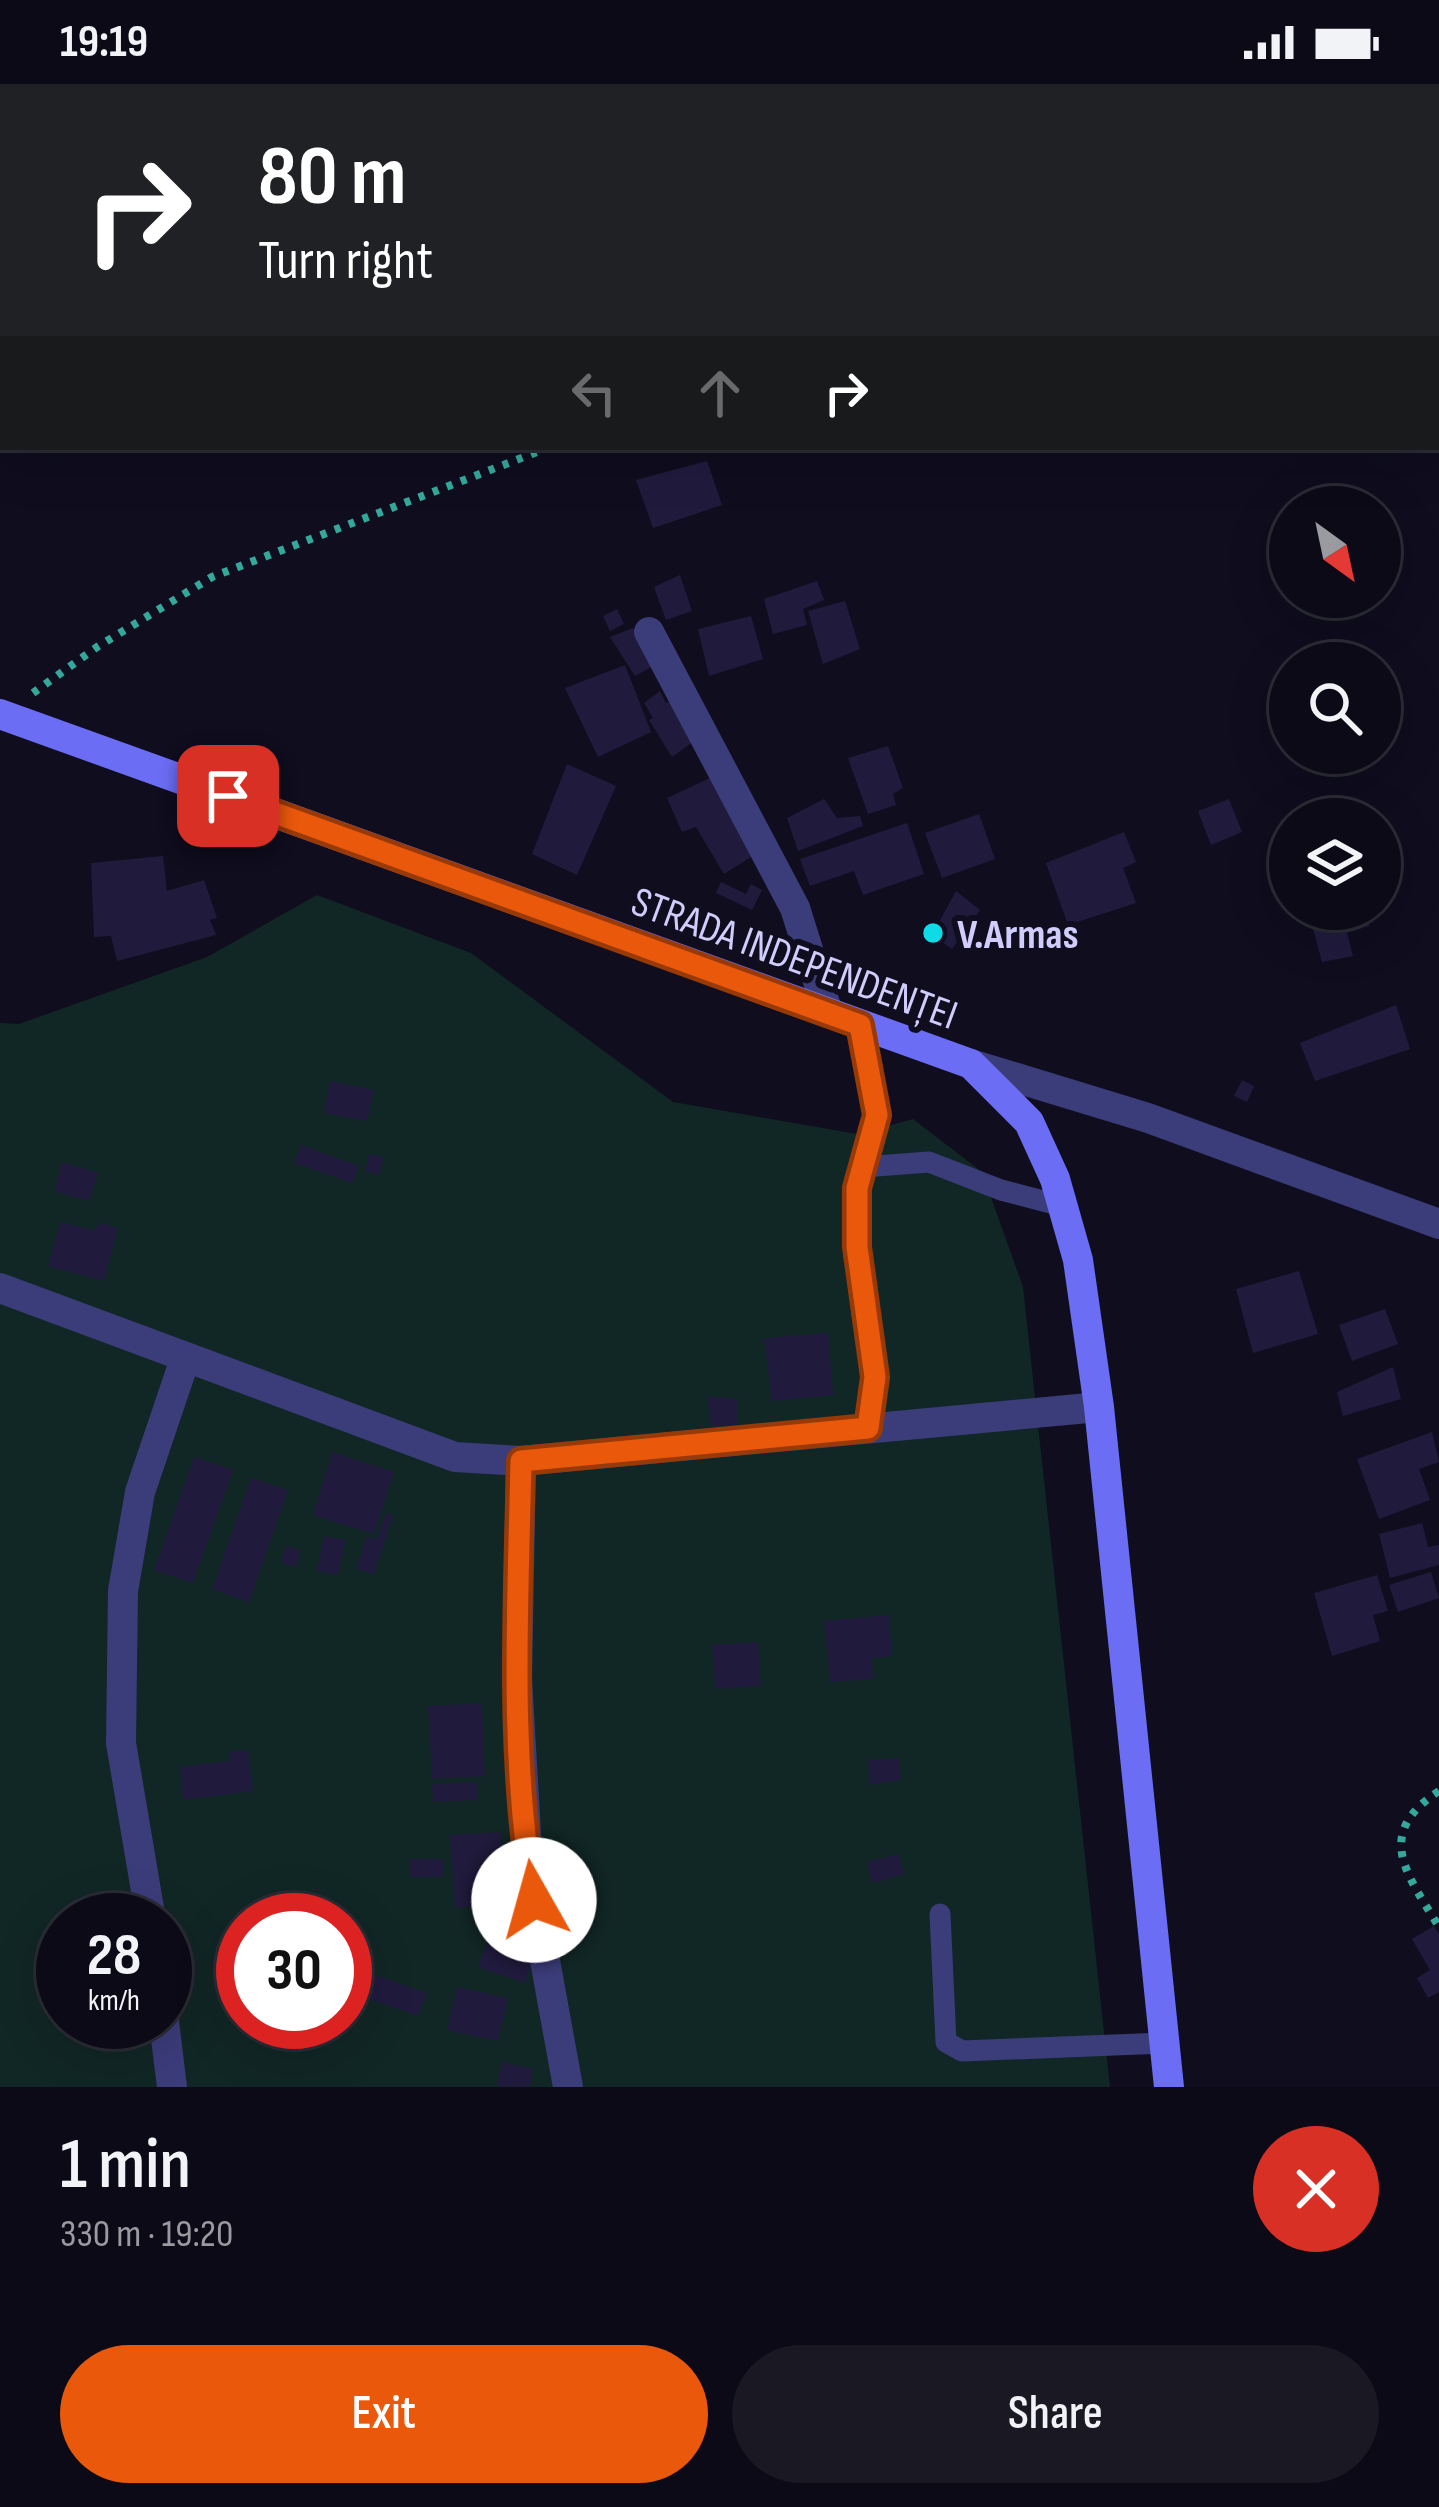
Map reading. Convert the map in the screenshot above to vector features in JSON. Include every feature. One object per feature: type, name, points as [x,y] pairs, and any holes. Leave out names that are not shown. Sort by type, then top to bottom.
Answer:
[{"type":"main road","name":"STRADA INDEPENDENȚEI","points":[[1,714],[971,1064],[1029,1122],[1078,1260],[1099,1407],[1169,2087]]},
{"type":"street","points":[[649,632],[795,908],[827,1013]]},
{"type":"street","points":[[971,1064],[1148,1118],[1439,1224]]},
{"type":"street","points":[[0,1288],[455,1457],[521,1461],[1099,1407]]},
{"type":"street","points":[[146,1893],[121,1743],[123,1591],[140,1492],[184,1359]]},
{"type":"street","points":[[521,1461],[517,1679],[528,1867],[568,2087]]},
{"type":"street","points":[[167,2049],[172,2087]]},
{"type":"lane","points":[[860,1025],[877,1115],[857,1188],[857,1247],[875,1377],[868,1428]]},
{"type":"lane","points":[[863,1167],[929,1162],[1001,1190],[1062,1206]]},
{"type":"lane","points":[[940,1914],[946,2042],[962,2051],[1165,2043]]},
{"type":"path","points":[[1,714],[97,647],[212,577],[542,450]]},
{"type":"path","points":[[1439,1791],[1410,1814],[1400,1833],[1405,1869],[1439,1927]]},
{"type":"green space","points":[[317,895],[471,953],[673,1102],[857,1134],[913,1119],[982,1172],[1023,1287],[1110,2087],[0,2087],[0,1023],[19,1024],[207,957]]},
{"type":"building","points":[[707,461],[722,505],[653,528],[636,480]]},
{"type":"building","points":[[680,575],[692,611],[666,620],[654,587]]},
{"type":"building","points":[[817,581],[824,600],[803,609],[807,625],[773,634],[764,599]]},
{"type":"building","points":[[845,601],[860,649],[823,664],[808,611]]},
{"type":"building","points":[[617,609],[624,624],[610,631],[603,616]]},
{"type":"building","points":[[751,616],[763,659],[709,676],[698,629]]},
{"type":"building","points":[[633,628],[655,665],[635,676],[610,637]]},
{"type":"building","points":[[625,665],[651,732],[598,757],[565,688]]},
{"type":"building","points":[[660,691],[694,741],[672,757],[644,703]]},
{"type":"building","points":[[888,746],[903,788],[893,794],[896,805],[868,814],[848,758]]},
{"type":"building","points":[[567,764],[616,786],[577,875],[532,854]]},
{"type":"building","points":[[714,776],[756,854],[724,874],[696,827],[682,832],[667,798]]},
{"type":"building","points":[[824,799],[837,818],[860,816],[863,826],[798,851],[787,818]]},
{"type":"building","points":[[1229,799],[1242,832],[1211,845],[1198,811]]},
{"type":"building","points":[[979,814],[995,859],[942,878],[925,833]]},
{"type":"building","points":[[907,823],[924,874],[863,895],[854,871],[810,886],[800,859]]},
{"type":"building","points":[[1124,832],[1136,862],[1123,868],[1136,903],[1068,925],[1046,863]]},
{"type":"building","points":[[163,856],[167,891],[204,880],[217,918],[210,920],[216,935],[117,961],[111,936],[94,937],[91,863]]},
{"type":"building","points":[[721,882],[746,894],[751,884],[762,890],[752,910],[716,893]]},
{"type":"building","points":[[956,891],[980,910],[952,949],[932,935]]},
{"type":"building","points":[[1313,930],[1356,930],[1347,933],[1353,956],[1322,962]]},
{"type":"building","points":[[1396,1005],[1410,1049],[1315,1081],[1300,1043]]},
{"type":"building","points":[[1242,1080],[1254,1086],[1247,1102],[1234,1096]]},
{"type":"building","points":[[330,1081],[374,1090],[367,1121],[324,1113]]},
{"type":"building","points":[[301,1145],[359,1166],[352,1183],[294,1163]]},
{"type":"building","points":[[369,1154],[384,1157],[379,1175],[365,1171]]},
{"type":"building","points":[[62,1162],[98,1173],[89,1201],[54,1191]]},
{"type":"building","points":[[60,1222],[93,1230],[100,1223],[118,1228],[104,1281],[48,1266]]},
{"type":"building","points":[[1299,1271],[1318,1334],[1253,1353],[1236,1289]]},
{"type":"building","points":[[1385,1309],[1398,1344],[1352,1361],[1339,1325]]},
{"type":"building","points":[[828,1333],[833,1395],[772,1401],[764,1338]]},
{"type":"building","points":[[1393,1367],[1401,1399],[1343,1416],[1337,1392]]},
{"type":"building","points":[[707,1396],[738,1399],[738,1424],[711,1427]]},
{"type":"building","points":[[1432,1432],[1439,1462],[1419,1469],[1430,1500],[1379,1519],[1357,1459]]},
{"type":"building","points":[[332,1452],[394,1472],[374,1534],[313,1515]]},
{"type":"building","points":[[194,1457],[233,1470],[193,1583],[154,1570]]},
{"type":"building","points":[[251,1478],[288,1490],[249,1602],[212,1589]]},
{"type":"building","points":[[386,1513],[393,1515],[374,1574],[356,1569],[367,1536],[377,1539]]},
{"type":"building","points":[[1422,1523],[1428,1547],[1439,1545],[1439,1565],[1390,1578],[1379,1534]]},
{"type":"building","points":[[324,1536],[346,1540],[338,1575],[317,1571]]},
{"type":"building","points":[[286,1546],[301,1551],[296,1567],[281,1562]]},
{"type":"building","points":[[1431,1572],[1439,1598],[1398,1612],[1389,1585]]},
{"type":"building","points":[[1377,1575],[1388,1611],[1373,1615],[1380,1641],[1332,1656],[1314,1593]]},
{"type":"building","points":[[889,1615],[892,1656],[872,1658],[873,1679],[830,1682],[824,1621]]},
{"type":"building","points":[[758,1642],[761,1686],[715,1689],[712,1645]]},
{"type":"building","points":[[482,1703],[485,1776],[432,1779],[428,1706]]},
{"type":"building","points":[[248,1750],[253,1791],[183,1800],[180,1767],[229,1761],[230,1752]]},
{"type":"building","points":[[899,1758],[901,1780],[870,1785],[868,1760]]},
{"type":"building","points":[[478,1782],[478,1800],[433,1802],[432,1784]]},
{"type":"building","points":[[501,1832],[506,1904],[455,1908],[450,1835]]},
{"type":"building","points":[[899,1854],[904,1874],[872,1883],[867,1862]]},
{"type":"building","points":[[409,1859],[444,1859],[444,1877],[409,1877]]},
{"type":"building","points":[[1434,1926],[1439,1934],[1439,1992],[1428,1998],[1417,1978],[1430,1970],[1412,1939]]},
{"type":"building","points":[[488,1939],[535,1955],[525,1983],[478,1967]]},
{"type":"building","points":[[372,1974],[427,1993],[418,2016],[372,2000]]},
{"type":"building","points":[[457,1987],[508,1998],[498,2041],[447,2030]]},
{"type":"building","points":[[502,2062],[533,2069],[530,2087],[497,2086]]},
{"type":"place","name":"V.Armas","points":[[933,933]]},
{"type":"route","points":[[228,796],[860,1025],[877,1115],[857,1188],[857,1247],[875,1377],[868,1428],[521,1461],[517,1679],[534,1900]]}]
